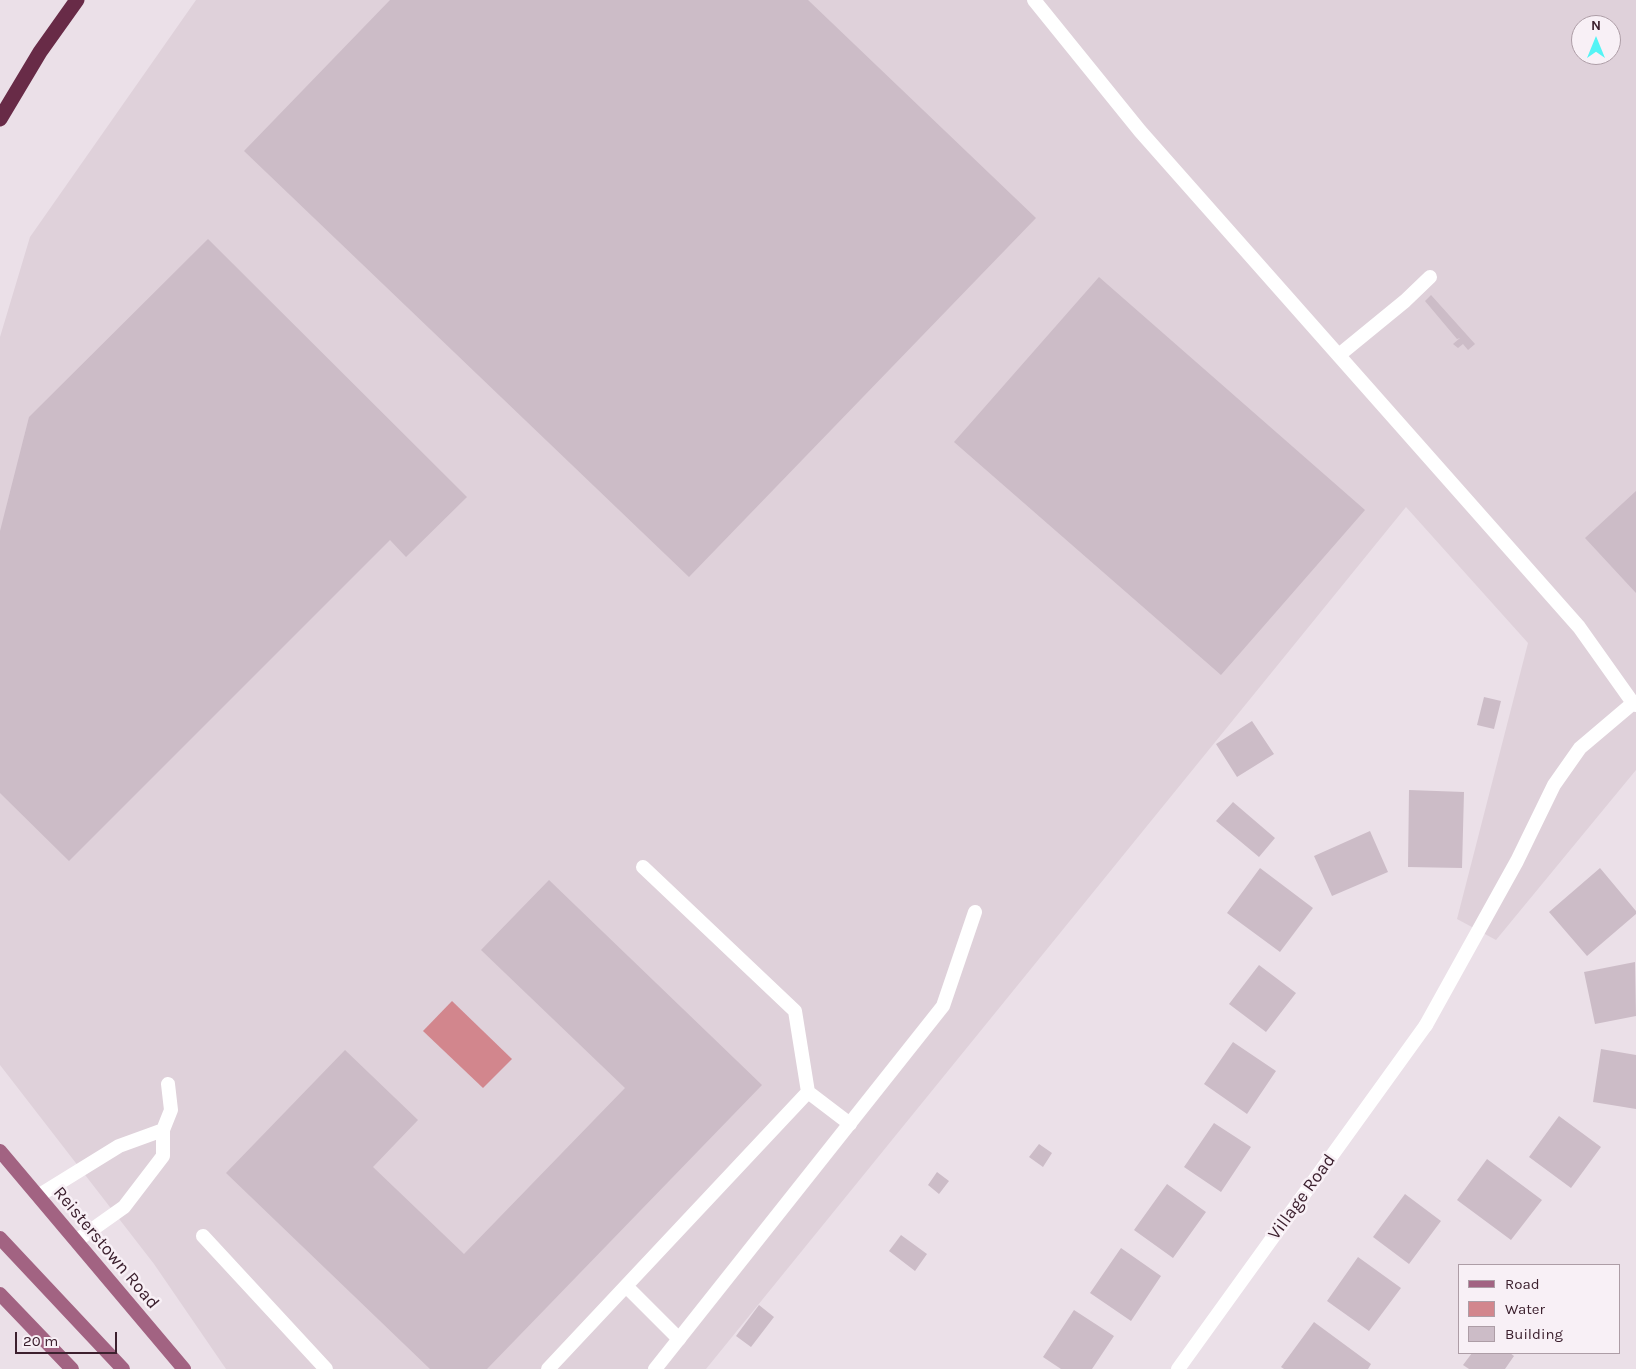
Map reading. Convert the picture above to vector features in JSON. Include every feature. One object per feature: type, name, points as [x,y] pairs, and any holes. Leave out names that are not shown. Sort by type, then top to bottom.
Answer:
[{"type":"highway","points":[[0,119],[40,52],[77,0]]},
{"type":"main road","name":"Reisterstown Road","points":[[0,1151],[184,1369]]},
{"type":"main road","points":[[0,1238],[123,1369]]},
{"type":"main road","points":[[0,1294],[72,1369]]},
{"type":"street","points":[[1034,0],[1140,131],[1579,627],[1635,704]]},
{"type":"street","points":[[1339,355],[1430,277]]},
{"type":"street","name":"Village Road","points":[[1178,1369],[1426,1025],[1516,861],[1554,785],[1580,748],[1635,704]]},
{"type":"street","points":[[643,867],[795,1012],[808,1092],[850,1124]]},
{"type":"street","points":[[655,1369],[943,1006],[975,912]]},
{"type":"street","points":[[76,1241],[124,1208],[163,1156],[163,1130],[171,1110],[168,1084]]},
{"type":"street","points":[[548,1369],[808,1092]]},
{"type":"street","points":[[38,1196],[119,1146],[163,1130]]},
{"type":"street","points":[[203,1236],[326,1369]]},
{"type":"street","points":[[626,1286],[679,1339]]},
{"type":"shaded area","points":[[196,0],[1636,0],[1636,770],[1496,940],[1457,919],[1528,643],[1406,507],[706,1369],[226,1369],[154,1264],[0,1065],[0,337],[30,237]]},
{"type":"water","points":[[452,1001],[512,1059],[483,1088],[423,1031]]},
{"type":"building","points":[[390,0],[808,0],[1036,218],[689,577],[244,151]]},
{"type":"building","points":[[208,239],[467,497],[406,557],[390,540],[69,861],[0,793],[0,531],[29,417]]},
{"type":"building","points":[[1099,277],[1365,510],[1221,675],[954,442]]},
{"type":"building","points":[[1431,295],[1475,344],[1468,350],[1463,344],[1458,348],[1453,344],[1460,338],[1457,339],[1425,301]]},
{"type":"building","points":[[1636,491],[1636,593],[1585,538]]},
{"type":"building","points":[[1484,697],[1501,701],[1494,729],[1477,725]]},
{"type":"building","points":[[1252,721],[1274,754],[1237,777],[1216,744]]},
{"type":"building","points":[[1409,790],[1464,792],[1462,868],[1408,867]]},
{"type":"building","points":[[1233,802],[1275,838],[1259,857],[1216,821]]},
{"type":"building","points":[[1370,831],[1388,872],[1332,896],[1314,856]]},
{"type":"building","points":[[1260,868],[1313,908],[1280,952],[1227,913]]},
{"type":"building","points":[[1600,868],[1636,911],[1636,914],[1587,956],[1549,912]]},
{"type":"building","points":[[549,880],[762,1085],[487,1369],[430,1369],[226,1173],[345,1050],[418,1120],[373,1167],[464,1254],[625,1088],[481,950]]},
{"type":"building","points":[[1635,962],[1636,1016],[1595,1024],[1584,972]]},
{"type":"building","points":[[1259,965],[1296,993],[1266,1032],[1229,1004]]},
{"type":"building","points":[[1233,1042],[1276,1071],[1247,1114],[1204,1084]]},
{"type":"building","points":[[1601,1049],[1636,1055],[1636,1109],[1593,1102]]},
{"type":"building","points":[[1559,1116],[1601,1147],[1571,1188],[1529,1157]]},
{"type":"building","points":[[1214,1123],[1251,1147],[1221,1192],[1184,1167]]},
{"type":"building","points":[[1039,1144],[1052,1153],[1043,1167],[1029,1157]]},
{"type":"building","points":[[1487,1159],[1542,1200],[1511,1240],[1457,1200]]},
{"type":"building","points":[[937,1172],[949,1181],[939,1194],[928,1185]]},
{"type":"building","points":[[1167,1184],[1206,1212],[1173,1258],[1134,1230]]},
{"type":"building","points":[[1405,1194],[1441,1221],[1409,1264],[1373,1237]]},
{"type":"building","points":[[901,1235],[927,1254],[915,1271],[889,1251]]},
{"type":"building","points":[[1121,1248],[1161,1276],[1131,1321],[1090,1293]]},
{"type":"building","points":[[1358,1257],[1401,1288],[1369,1331],[1327,1301]]},
{"type":"building","points":[[759,1305],[774,1317],[751,1347],[736,1336]]},
{"type":"building","points":[[1074,1310],[1114,1336],[1092,1369],[1061,1369],[1043,1357]]},
{"type":"building","points":[[1314,1322],[1371,1364],[1368,1369],[1284,1369],[1281,1367]]},
{"type":"building","points":[[1471,1354],[1511,1354],[1514,1356],[1505,1369],[1469,1369],[1463,1365]]}]
